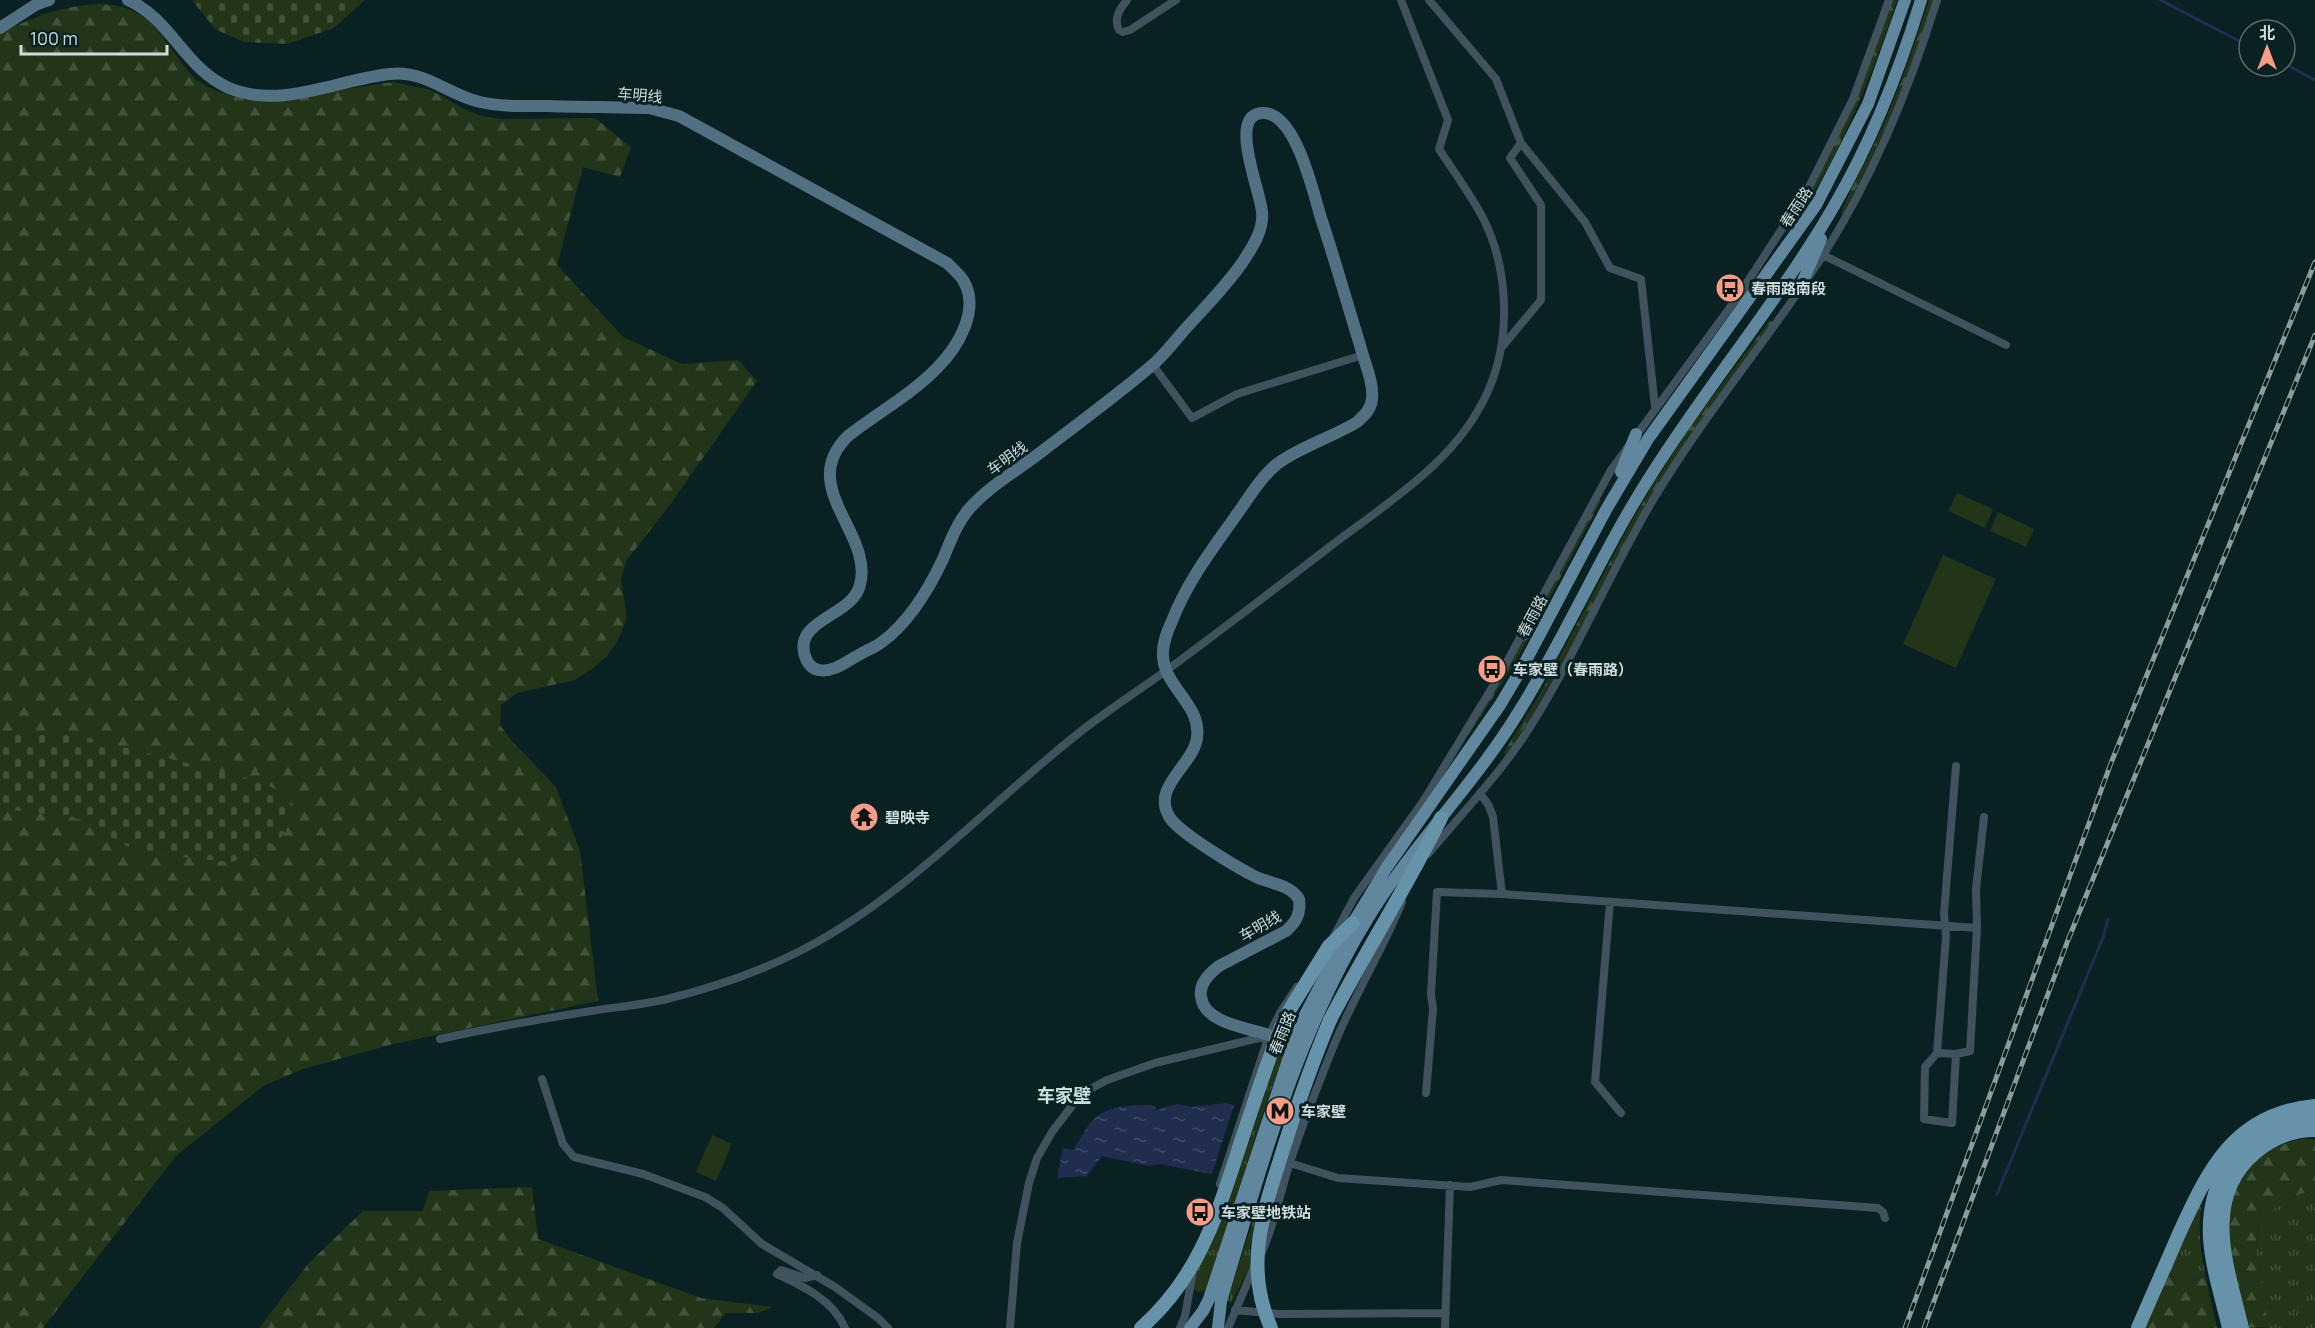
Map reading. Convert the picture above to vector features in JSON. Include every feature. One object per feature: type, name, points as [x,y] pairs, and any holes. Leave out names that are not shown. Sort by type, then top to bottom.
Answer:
[{"type":"highway","points":[[1271,1328],[1258,1282],[1257,1253],[1261,1222],[1306,1076],[1330,1020],[1371,943],[1416,868],[1441,818]]},
{"type":"highway","points":[[1141,1328],[1178,1289],[1205,1243],[1219,1208],[1262,1078],[1275,1031],[1329,946],[1353,923]]},
{"type":"highway","points":[[2138,1328],[2198,1192],[2220,1156],[2233,1140],[2261,1121],[2277,1113],[2315,1106]]},
{"type":"highway","points":[[2242,1328],[2210,1239],[2211,1211],[2215,1192],[2229,1163],[2262,1131],[2292,1120],[2315,1117]]},
{"type":"highway","points":[[2229,1328],[2221,1239],[2224,1201],[2234,1178],[2251,1156],[2271,1140],[2297,1132],[2315,1130]]},
{"type":"main road","points":[[0,28],[37,4],[49,0]]},
{"type":"main road","name":"车明线","points":[[128,0],[143,7],[165,26],[184,53],[211,78],[231,89],[255,95],[318,91],[371,77],[400,73],[422,76],[465,97],[495,104],[661,110],[679,116],[947,263],[963,280],[969,301],[966,324],[953,349],[936,370],[848,436],[833,456],[830,469],[832,492],[859,559],[861,584],[845,608],[818,622],[808,632],[803,645],[804,655],[813,669],[820,671],[840,666],[882,642],[905,620],[929,588],[959,525],[975,502],[1153,365],[1233,275],[1253,246],[1261,228],[1263,212],[1245,138],[1246,129],[1252,117],[1266,113],[1281,119],[1294,137],[1334,256],[1363,355],[1372,396],[1371,405],[1366,414],[1346,429],[1284,459],[1260,482],[1182,594],[1165,641],[1163,662],[1198,726],[1195,747],[1165,795],[1165,805],[1172,820],[1186,834],[1244,870],[1266,881],[1287,887],[1299,899],[1299,916],[1294,924],[1286,931],[1211,972],[1200,990],[1201,1002],[1205,1011],[1215,1018],[1275,1031]]},
{"type":"main road","name":"春雨路","points":[[1190,1328],[1209,1299],[1280,1080],[1301,1026],[1353,923],[1387,867],[1466,755],[1522,668],[1607,507],[1633,463],[1816,205],[1833,177],[1868,104],[1905,0]]},
{"type":"main road","name":"春雨路","points":[[1218,1328],[1221,1301],[1290,1083],[1332,982],[1364,925],[1394,879],[1500,743],[1524,705],[1651,475],[1705,394],[1782,288],[1835,204],[1884,106],[1921,0]]},
{"type":"main road","points":[[1799,290],[1835,204]]},
{"type":"main road","points":[[1607,507],[1636,434]]},
{"type":"main road","points":[[1424,800],[1466,755]]},
{"type":"street","points":[[1127,0],[1116,18],[1119,30],[1123,32],[1130,30],[1176,0]]},
{"type":"street","points":[[440,1039],[668,999],[741,977],[796,953],[843,926],[880,901],[1082,730],[1166,671],[1412,484],[1454,447],[1473,421],[1488,393],[1501,348],[1503,289],[1499,264],[1484,221],[1439,149],[1448,120],[1401,0]]},
{"type":"street","points":[[1429,0],[1496,79],[1521,143],[1585,222],[1610,268],[1641,279],[1655,407]]},
{"type":"street","points":[[1329,946],[1354,898],[1424,800],[1502,671],[1594,499],[1655,407],[1755,271],[1809,187],[1853,99],[1889,0]]},
{"type":"street","points":[[1228,1328],[1266,1242],[1290,1163],[1343,1022],[1386,940],[1416,868],[1504,765],[1546,700],[1631,539],[1671,470],[1823,255],[1883,146],[1912,76],[1937,0]]},
{"type":"street","points":[[1501,348],[1540,300],[1540,205],[1510,158],[1521,143]]},
{"type":"street","points":[[1823,255],[2006,345]]},
{"type":"street","points":[[1153,365],[1192,418],[1237,394],[1363,355]]},
{"type":"street","points":[[1956,766],[1944,913],[1937,1053],[1926,1067],[1924,1119],[1952,1123],[1956,1054]]},
{"type":"street","points":[[1480,793],[1493,817],[1502,894]]},
{"type":"street","points":[[1937,1053],[1970,1052],[1977,928],[1976,888],[1984,817]]},
{"type":"street","points":[[1426,1093],[1433,1009],[1431,994],[1437,892],[1502,894],[1977,928]]},
{"type":"street","points":[[1610,902],[1595,1082],[1621,1113]]},
{"type":"street","points":[[1010,1328],[1017,1243],[1029,1183],[1037,1158],[1052,1132],[1081,1094],[1107,1080],[1155,1063],[1275,1031]]},
{"type":"street","points":[[1180,1328],[1185,1316],[1194,1266],[1204,1232],[1275,1031]]},
{"type":"street","points":[[542,1080],[563,1144],[574,1157],[643,1174],[693,1191],[723,1208],[762,1244],[817,1275],[878,1318],[888,1328]]},
{"type":"street","points":[[1290,1163],[1338,1178],[1470,1187],[1501,1180],[1843,1205],[1878,1208],[1883,1212],[1885,1218]]},
{"type":"street","points":[[1445,1328],[1450,1185]]},
{"type":"street","points":[[817,1275],[805,1278],[781,1270],[777,1274],[808,1288],[840,1317],[845,1328]]},
{"type":"street","points":[[1235,1310],[1279,1314],[1446,1313]]},
{"type":"green space","points":[[192,0],[365,0],[334,28],[287,44],[244,42],[215,29]]},
{"type":"green space","points":[[1892,0],[1897,0],[1857,107],[1833,158],[1805,208],[1801,205],[1852,105]]},
{"type":"green space","points":[[1929,0],[1934,0],[1905,82],[1870,161],[1843,214],[1841,213],[1845,203],[1893,101]]},
{"type":"green space","points":[[98,4],[126,8],[137,13],[162,36],[193,77],[212,89],[239,97],[266,101],[393,82],[431,90],[464,109],[482,116],[501,119],[595,118],[631,147],[620,177],[583,167],[557,265],[623,337],[682,364],[738,360],[757,381],[669,506],[626,561],[621,580],[627,618],[618,640],[607,656],[575,680],[517,693],[501,705],[500,725],[511,740],[556,787],[580,851],[598,1001],[393,1044],[303,1069],[263,1086],[176,1156],[43,1328],[0,1328],[0,33],[48,13],[71,7]]},
{"type":"green space","points":[[1770,320],[1772,323],[1698,426],[1533,714],[1506,755],[1504,752],[1541,692],[1654,483],[1693,423]]},
{"type":"green space","points":[[1957,493],[1993,509],[1985,528],[1948,511]]},
{"type":"green space","points":[[1598,498],[1601,501],[1517,659],[1469,735],[1467,734]]},
{"type":"green space","points":[[1998,512],[2034,529],[2026,547],[1990,531]]},
{"type":"green space","points":[[1943,555],[1996,579],[1956,668],[1903,644]]},
{"type":"green space","points":[[0,733],[67,733],[263,782],[291,799],[286,832],[263,854],[231,862],[140,853],[71,816],[0,809]]},
{"type":"green space","points":[[1287,1028],[1292,1028],[1292,1030],[1261,1119],[1208,1287],[1199,1292],[1193,1289],[1195,1276],[1224,1213]]},
{"type":"green space","points":[[712,1135],[732,1144],[716,1181],[696,1172]]},
{"type":"green space","points":[[2301,1139],[2315,1139],[2315,1191],[2287,1200],[2272,1210],[2264,1220],[2259,1230],[2256,1252],[2265,1299],[2265,1327],[2244,1328],[2227,1246],[2227,1227],[2235,1192],[2242,1177],[2266,1153]]},
{"type":"green space","points":[[532,1187],[538,1239],[701,1298],[773,1307],[758,1313],[726,1313],[714,1328],[259,1328],[309,1263],[363,1211],[423,1211],[429,1191]]},
{"type":"green space","points":[[2315,1191],[2315,1328],[2265,1328],[2256,1246],[2259,1231],[2265,1218],[2277,1206],[2295,1196]]},
{"type":"green space","points":[[2204,1194],[2200,1216],[2200,1236],[2206,1279],[2165,1276]]},
{"type":"green space","points":[[1258,1205],[1250,1246],[1250,1266],[1231,1303],[1227,1301]]},
{"type":"green space","points":[[2165,1276],[2206,1279],[2217,1328],[2143,1328]]},
{"type":"water","points":[[1226,1103],[1234,1105],[1212,1174],[1160,1164],[1148,1166],[1102,1156],[1087,1176],[1057,1178],[1063,1148],[1073,1150],[1088,1125],[1097,1116],[1120,1107],[1154,1105],[1156,1110],[1177,1104],[1192,1107]]},
{"type":"waterway","points":[[2160,0],[2237,40]]},
{"type":"waterway","points":[[2297,70],[2315,80]]},
{"type":"waterway","points":[[1997,1194],[2104,935],[2108,919]]},
{"type":"railway","points":[[1905,1328],[2111,763],[2315,262]]},
{"type":"railway","points":[[1924,1328],[2068,940],[2315,335]]},
{"type":"place","name":"春雨路南段","points":[[1730,288]]},
{"type":"place","name":"车家壁（春雨路）","points":[[1492,669]]},
{"type":"place","name":"碧映寺","points":[[864,817]]},
{"type":"place","name":"车家壁","points":[[1280,1111]]},
{"type":"place","name":"车家壁地铁站","points":[[1200,1212]]},
{"type":"district","name":"车家壁","points":[[1064,1095]]}]
